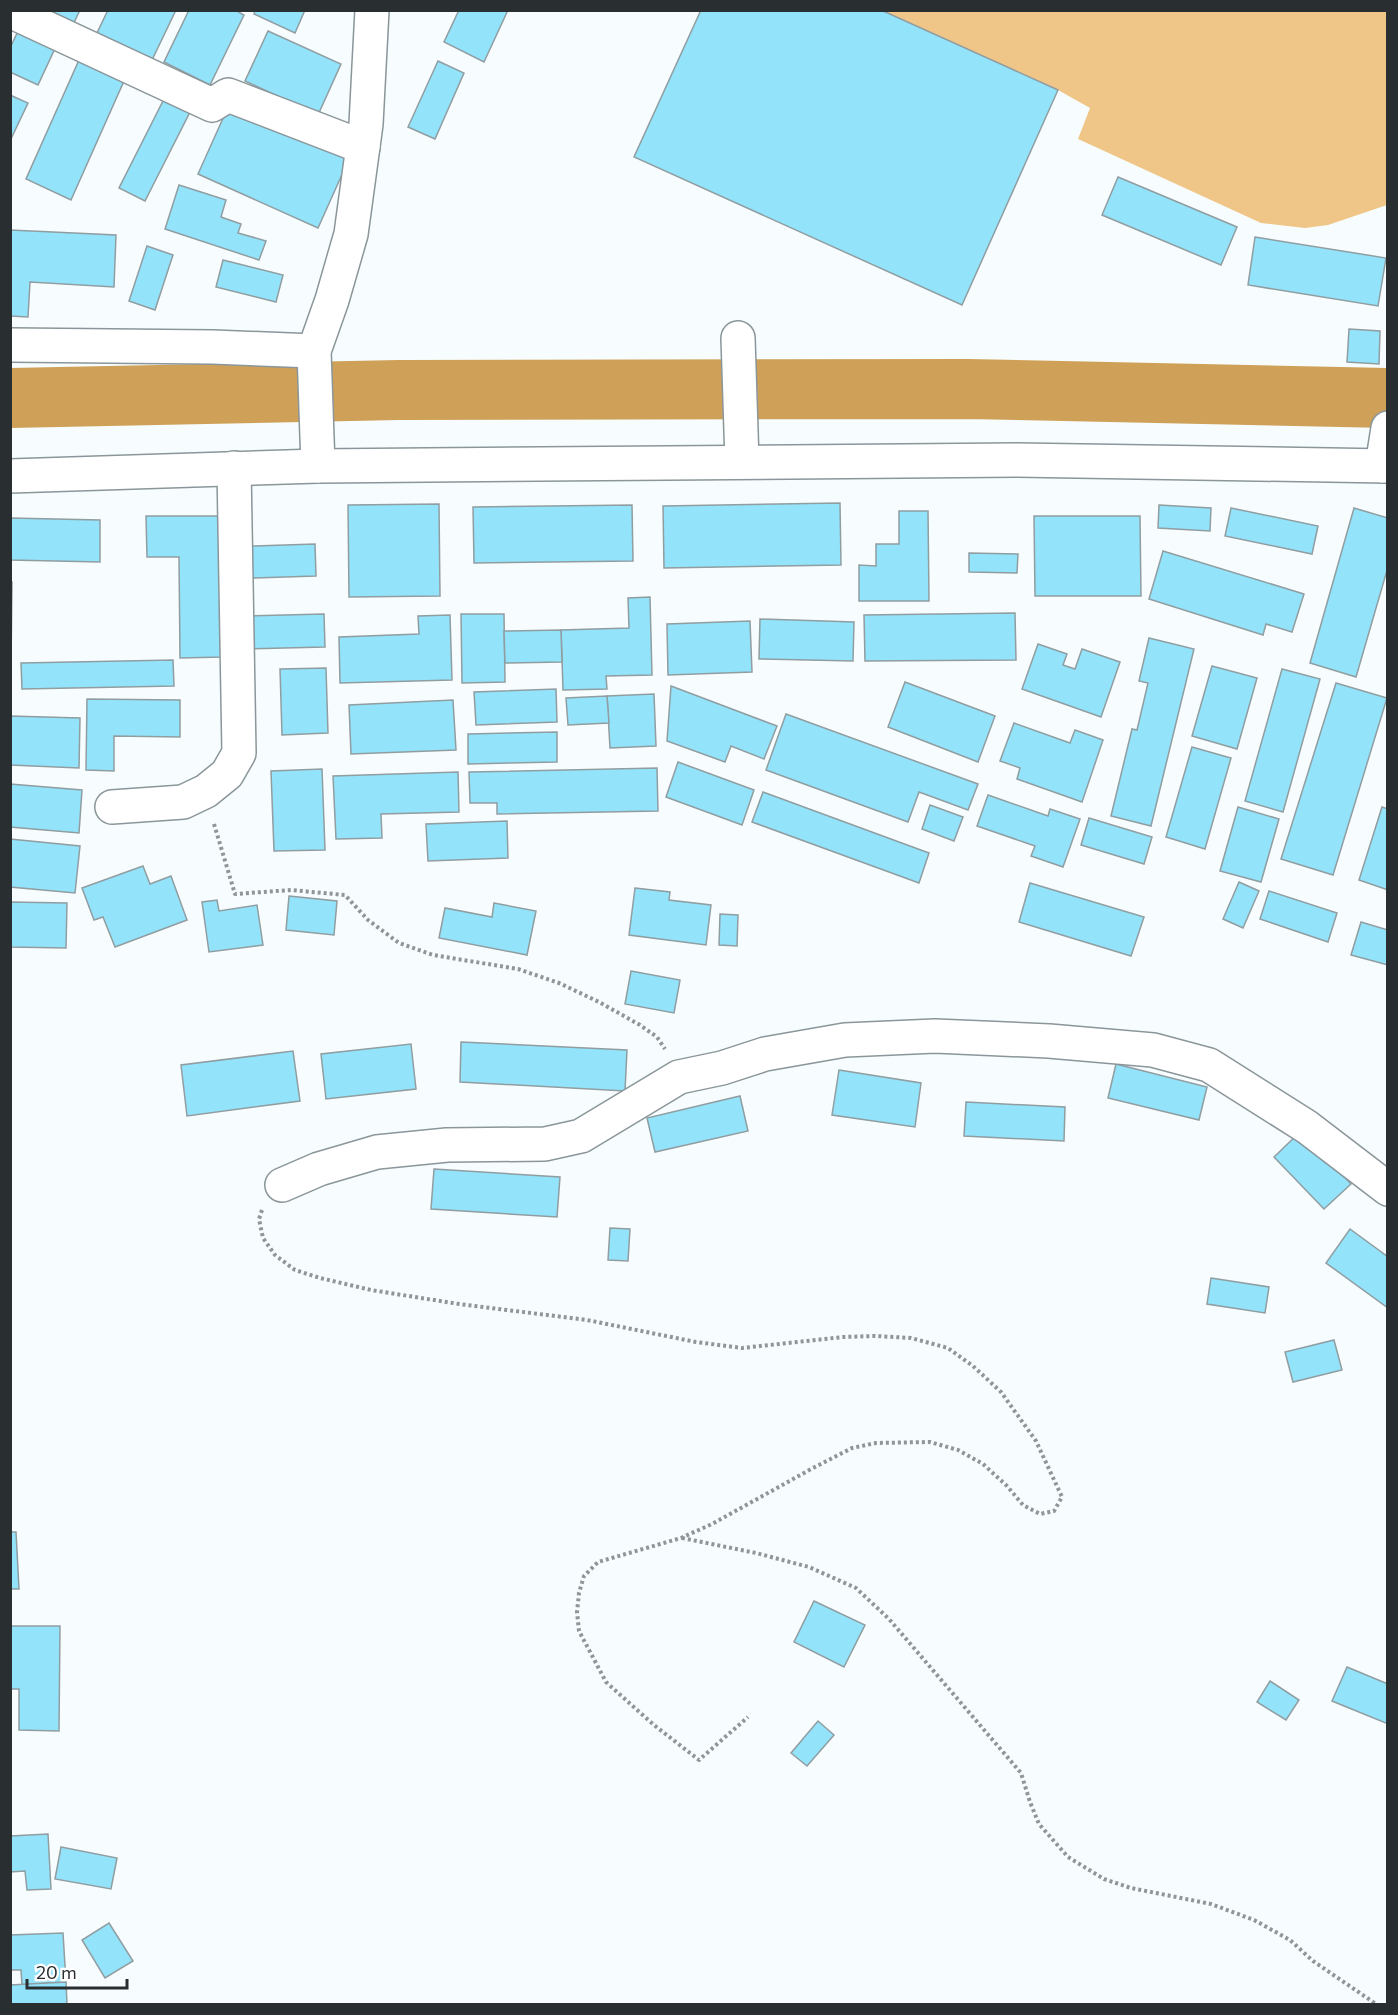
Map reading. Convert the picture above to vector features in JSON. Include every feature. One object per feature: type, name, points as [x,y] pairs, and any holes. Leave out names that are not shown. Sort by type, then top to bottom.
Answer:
[{"type":"street","points":[[318,466],[314,351],[351,234],[366,124],[372,10]]},
{"type":"street","points":[[10,11],[212,105],[228,95],[363,147]]},
{"type":"street","points":[[738,338],[742,462]]},
{"type":"street","points":[[10,345],[213,347],[314,351]]},
{"type":"street","points":[[10,476],[318,466],[1017,460],[1385,466],[1387,429]]},
{"type":"street","points":[[112,807],[183,802],[206,791],[227,774],[239,753],[234,468]]},
{"type":"street","points":[[282,1185],[319,1169],[377,1152],[447,1145],[545,1144],[581,1136],[679,1077],[722,1068],[765,1054],[846,1040],[935,1036],[1049,1041],[1153,1050],[1209,1065],[1307,1127],[1388,1189]]},
{"type":"path","points":[[206,791],[221,851],[235,894],[291,890],[345,895],[368,920],[399,942],[433,955],[518,969],[559,983],[599,1002],[657,1037],[679,1077]]},
{"type":"path","points":[[282,1185],[266,1197],[259,1219],[263,1238],[275,1255],[295,1270],[320,1278],[371,1290],[586,1320],[696,1342],[742,1348],[843,1337],[911,1338],[948,1348],[973,1366],[1001,1392],[1036,1441],[1062,1497],[1054,1511],[1040,1514],[1023,1505],[1007,1486],[982,1464],[958,1450],[930,1442],[876,1443],[852,1448],[712,1524],[681,1538],[598,1562],[584,1576],[577,1612],[579,1631],[606,1682],[654,1725],[699,1760],[748,1717]]},
{"type":"path","points":[[681,1538],[756,1553],[809,1567],[856,1588],[889,1619],[1021,1773],[1029,1802],[1039,1824],[1068,1857],[1104,1879],[1131,1888],[1211,1904],[1254,1920],[1290,1940],[1313,1961],[1376,2004]]},
{"type":"shaded area","points":[[881,11],[1387,11],[1387,205],[1328,225],[1305,228],[1261,223],[1078,139],[1090,108],[1058,90]]},
{"type":"building","points":[[39,10],[80,10],[72,27]]},
{"type":"building","points":[[108,10],[176,10],[152,60],[97,33]]},
{"type":"building","points":[[189,10],[235,10],[244,15],[210,85],[164,62]]},
{"type":"building","points":[[255,10],[305,10],[295,33],[254,14]]},
{"type":"building","points":[[459,10],[508,10],[484,62],[444,42]]},
{"type":"building","points":[[701,10],[881,10],[1058,90],[962,305],[634,157]]},
{"type":"building","points":[[21,25],[58,42],[38,85],[10,72],[10,48]]},
{"type":"building","points":[[268,31],[341,64],[318,115],[245,81]]},
{"type":"building","points":[[83,51],[128,72],[71,200],[26,179]]},
{"type":"building","points":[[438,61],[464,73],[435,139],[408,127]]},
{"type":"building","points":[[10,95],[28,103],[10,141]]},
{"type":"building","points":[[165,97],[191,110],[145,201],[119,188]]},
{"type":"building","points":[[229,105],[349,159],[318,228],[198,174]]},
{"type":"building","points":[[1118,177],[1237,227],[1221,265],[1102,215]]},
{"type":"building","points":[[179,185],[226,200],[221,217],[241,224],[238,233],[266,241],[259,260],[165,229]]},
{"type":"building","points":[[10,230],[116,235],[114,287],[30,282],[28,317],[10,316]]},
{"type":"building","points":[[1255,237],[1386,258],[1378,306],[1248,285]]},
{"type":"building","points":[[147,246],[173,255],[155,310],[129,301]]},
{"type":"building","points":[[223,260],[283,275],[276,302],[216,287]]},
{"type":"building","points":[[1349,329],[1380,331],[1379,364],[1347,362]]},
{"type":"building","points":[[840,503],[841,565],[664,568],[663,506]]},
{"type":"building","points":[[439,504],[440,596],[349,597],[348,505]]},
{"type":"building","points":[[632,505],[633,561],[474,563],[473,507]]},
{"type":"building","points":[[1159,505],[1211,508],[1210,531],[1158,528]]},
{"type":"building","points":[[1231,508],[1318,526],[1312,554],[1225,536]]},
{"type":"building","points":[[1354,508],[1388,518],[1388,567],[1356,677],[1310,663]]},
{"type":"building","points":[[899,511],[928,511],[929,601],[859,601],[859,565],[876,566],[876,544],[899,544]]},
{"type":"building","points":[[146,516],[222,516],[223,657],[180,658],[179,557],[147,557]]},
{"type":"building","points":[[1034,516],[1140,516],[1141,596],[1035,596]]},
{"type":"building","points":[[10,518],[100,520],[100,562],[10,560]]},
{"type":"building","points":[[315,544],[316,576],[252,578],[251,546]]},
{"type":"building","points":[[1163,551],[1304,594],[1292,632],[1266,624],[1263,635],[1149,599]]},
{"type":"building","points":[[969,553],[1018,554],[1017,573],[969,572]]},
{"type":"building","points":[[10,582],[12,582],[11,665],[10,665]]},
{"type":"building","points":[[650,597],[652,675],[606,676],[607,689],[563,690],[561,630],[629,628],[628,598]]},
{"type":"building","points":[[1015,613],[1016,660],[865,661],[864,615]]},
{"type":"building","points":[[324,614],[325,647],[248,649],[247,616]]},
{"type":"building","points":[[461,614],[504,614],[505,682],[462,683]]},
{"type":"building","points":[[450,615],[452,680],[340,683],[339,637],[419,634],[418,616]]},
{"type":"building","points":[[760,619],[854,622],[853,661],[759,659]]},
{"type":"building","points":[[750,621],[752,672],[668,675],[667,624]]},
{"type":"building","points":[[561,630],[562,662],[505,663],[504,631]]},
{"type":"building","points":[[1149,638],[1194,649],[1151,826],[1111,816],[1132,729],[1137,730],[1148,683],[1139,681]]},
{"type":"building","points":[[1038,644],[1067,654],[1063,665],[1075,669],[1082,649],[1120,662],[1101,717],[1022,689]]},
{"type":"building","points":[[173,660],[174,686],[22,689],[21,663]]},
{"type":"building","points":[[1212,666],[1257,678],[1237,749],[1192,736]]},
{"type":"building","points":[[326,668],[328,733],[282,735],[280,669]]},
{"type":"building","points":[[1282,669],[1320,679],[1283,812],[1245,801]]},
{"type":"building","points":[[905,682],[995,716],[978,762],[888,727]]},
{"type":"building","points":[[1336,683],[1387,698],[1333,875],[1281,859]]},
{"type":"building","points":[[671,686],[777,726],[764,759],[731,746],[725,762],[667,741]]},
{"type":"building","points":[[556,689],[557,722],[476,725],[474,692]]},
{"type":"building","points":[[654,694],[656,746],[610,748],[607,696]]},
{"type":"building","points":[[607,696],[609,723],[568,725],[566,698]]},
{"type":"building","points":[[87,699],[180,700],[180,737],[114,736],[114,771],[86,770]]},
{"type":"building","points":[[453,700],[456,750],[351,754],[349,705]]},
{"type":"building","points":[[786,714],[978,784],[968,810],[919,792],[908,822],[766,770]]},
{"type":"building","points":[[10,716],[80,718],[79,768],[10,765]]},
{"type":"building","points":[[1014,723],[1070,743],[1075,730],[1103,740],[1082,802],[1017,779],[1020,768],[1000,761]]},
{"type":"building","points":[[557,732],[557,762],[468,764],[468,734]]},
{"type":"building","points":[[1192,747],[1231,758],[1205,849],[1166,837]]},
{"type":"building","points":[[678,762],[754,790],[742,825],[666,797]]},
{"type":"building","points":[[657,768],[658,811],[497,814],[497,803],[470,803],[469,772]]},
{"type":"building","points":[[322,769],[325,850],[274,851],[271,771]]},
{"type":"building","points":[[458,772],[459,812],[381,814],[382,838],[336,839],[333,776]]},
{"type":"building","points":[[10,784],[82,790],[79,833],[10,827]]},
{"type":"building","points":[[763,792],[929,853],[919,883],[752,822]]},
{"type":"building","points":[[988,795],[1048,816],[1050,809],[1080,819],[1063,867],[1031,856],[1035,846],[977,826]]},
{"type":"building","points":[[930,805],[963,817],[954,841],[922,829]]},
{"type":"building","points":[[1238,807],[1279,819],[1261,882],[1220,871]]},
{"type":"building","points":[[1382,807],[1388,809],[1388,890],[1359,880]]},
{"type":"building","points":[[1089,818],[1152,837],[1144,864],[1081,845]]},
{"type":"building","points":[[507,821],[508,858],[428,861],[426,824]]},
{"type":"building","points":[[10,839],[80,846],[75,893],[10,887]]},
{"type":"building","points":[[143,866],[150,884],[171,876],[187,920],[115,947],[103,917],[94,920],[82,888]]},
{"type":"building","points":[[1239,882],[1259,891],[1243,928],[1223,919]]},
{"type":"building","points":[[1030,883],[1144,917],[1131,956],[1019,922]]},
{"type":"building","points":[[635,888],[670,892],[669,900],[711,905],[706,945],[629,935]]},
{"type":"building","points":[[1269,891],[1337,913],[1328,942],[1260,919]]},
{"type":"building","points":[[289,896],[337,901],[334,935],[286,930]]},
{"type":"building","points":[[217,900],[219,911],[257,905],[263,945],[209,952],[202,902]]},
{"type":"building","points":[[10,902],[67,903],[66,948],[10,947]]},
{"type":"building","points":[[494,903],[536,911],[527,955],[439,938],[445,908],[492,917]]},
{"type":"building","points":[[720,914],[738,915],[737,946],[719,945]]},
{"type":"building","points":[[1361,922],[1388,930],[1388,965],[1351,955]]},
{"type":"building","points":[[631,971],[680,980],[674,1013],[625,1004]]},
{"type":"building","points":[[461,1042],[627,1050],[625,1091],[460,1082]]},
{"type":"building","points":[[411,1044],[416,1089],[326,1099],[321,1054]]},
{"type":"building","points":[[293,1051],[300,1101],[187,1116],[181,1065]]},
{"type":"building","points":[[1116,1064],[1207,1087],[1199,1120],[1108,1098]]},
{"type":"building","points":[[839,1070],[921,1083],[915,1127],[832,1115]]},
{"type":"building","points":[[740,1096],[748,1131],[655,1152],[647,1118]]},
{"type":"building","points":[[966,1102],[1065,1107],[1064,1141],[964,1136]]},
{"type":"building","points":[[1301,1131],[1351,1184],[1324,1209],[1274,1157]]},
{"type":"building","points":[[434,1169],[560,1177],[557,1217],[431,1209]]},
{"type":"building","points":[[610,1228],[630,1229],[628,1261],[608,1260]]},
{"type":"building","points":[[1350,1229],[1388,1257],[1388,1308],[1326,1263]]},
{"type":"building","points":[[1211,1278],[1269,1287],[1265,1313],[1207,1304]]},
{"type":"building","points":[[1334,1340],[1342,1370],[1293,1382],[1285,1352]]},
{"type":"building","points":[[10,1532],[16,1532],[19,1589],[10,1589]]},
{"type":"building","points":[[814,1601],[865,1625],[844,1667],[794,1642]]},
{"type":"building","points":[[10,1626],[60,1626],[59,1731],[19,1730],[19,1689],[10,1689]]},
{"type":"building","points":[[1347,1667],[1388,1684],[1388,1724],[1332,1701]]},
{"type":"building","points":[[1270,1681],[1299,1700],[1286,1720],[1257,1702]]},
{"type":"building","points":[[818,1721],[834,1735],[807,1766],[791,1753]]},
{"type":"building","points":[[48,1834],[51,1889],[27,1890],[25,1871],[10,1872],[10,1836]]},
{"type":"building","points":[[61,1847],[117,1858],[111,1889],[55,1879]]},
{"type":"building","points":[[109,1923],[133,1961],[105,1978],[82,1940]]},
{"type":"building","points":[[63,1933],[66,1982],[22,1985],[21,1970],[10,1970],[10,1935]]},
{"type":"building","points":[[66,1982],[67,2004],[10,2004],[10,1985]]},
{"type":"waterway","points":[[10,398],[399,390],[968,389],[1388,398]]}]
